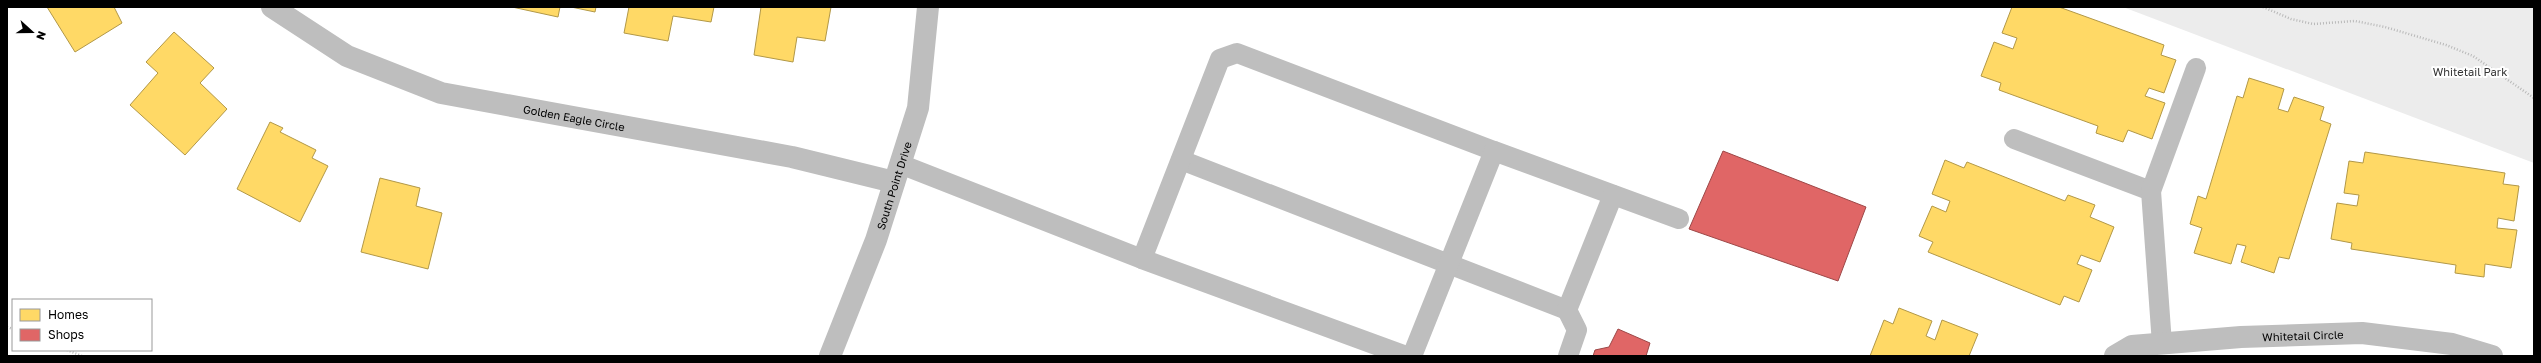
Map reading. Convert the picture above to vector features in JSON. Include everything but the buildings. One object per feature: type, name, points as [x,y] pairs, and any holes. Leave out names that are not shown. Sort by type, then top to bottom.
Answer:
[{"type":"street","name":"Golden Eagle Circle","points":[[272,7],[348,56],[441,93],[792,157],[897,173]]},
{"type":"street","name":"South Point Drive","points":[[830,356],[876,240],[918,108],[928,7]]},
{"type":"street","name":"Whitetail Circle","points":[[2115,356],[2132,346],[2241,338],[2362,334],[2452,344],[2492,356]]},
{"type":"lane","points":[[1142,260],[1220,60],[1237,53],[1494,151],[1679,219]]},
{"type":"lane","points":[[2162,344],[2151,191],[2196,68]]},
{"type":"lane","points":[[2014,139],[2151,191]]},
{"type":"lane","points":[[1412,356],[1494,151]]},
{"type":"lane","points":[[1180,160],[1567,310],[1577,330],[1568,356]]},
{"type":"lane","points":[[897,173],[1406,356]]},
{"type":"lane","points":[[1567,310],[1613,195]]},
{"type":"path","points":[[2263,7],[2291,19],[2314,24],[2355,21],[2385,27],[2446,45],[2473,56],[2534,98]]},
{"type":"path","points":[[70,351],[82,356]]},
{"type":"green space","name":"Whitetail Park","points":[[2123,7],[2534,7],[2534,163]]}]
